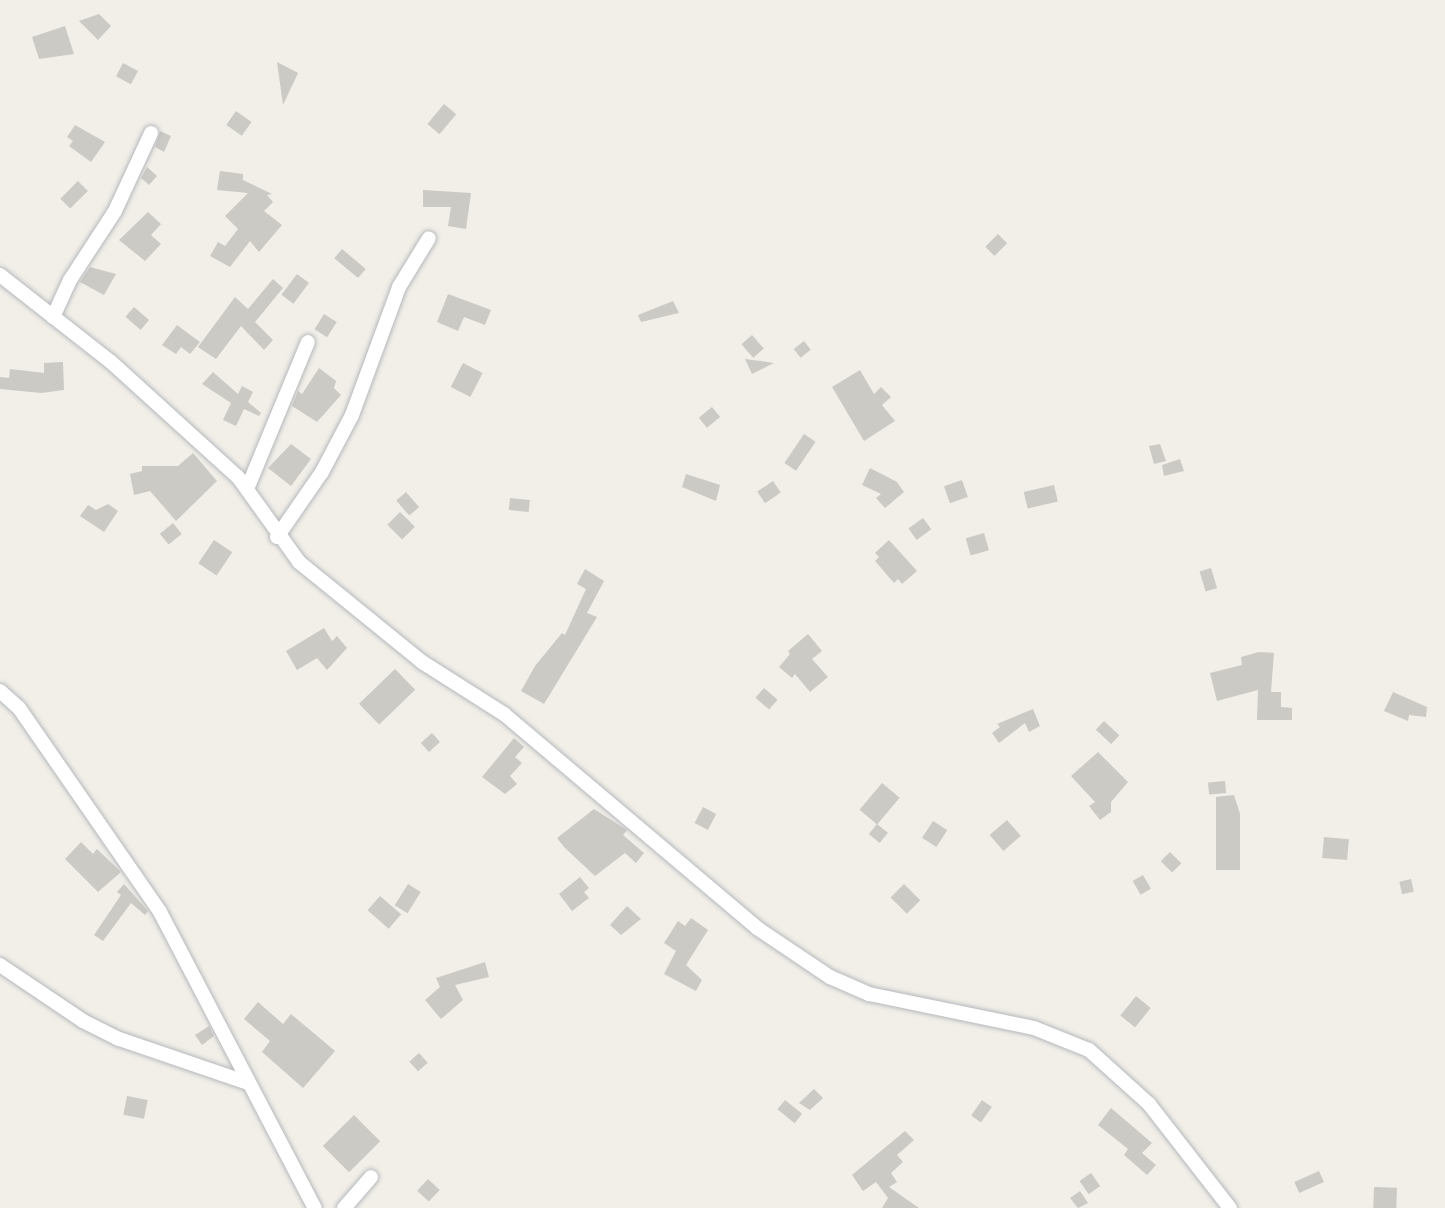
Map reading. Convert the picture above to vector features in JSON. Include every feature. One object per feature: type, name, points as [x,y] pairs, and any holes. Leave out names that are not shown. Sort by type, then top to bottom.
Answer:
[{"type":"street","points":[[53,317],[70,280],[116,211],[151,133]]},
{"type":"street","points":[[277,537],[322,472],[352,415],[399,288],[429,237]]},
{"type":"street","points":[[0,275],[196,438],[247,489],[277,537],[299,562],[379,629],[504,714],[668,848],[757,928],[830,977],[908,1005],[1034,1028],[1089,1050],[1149,1104],[1230,1208]]},
{"type":"street","points":[[247,489],[307,342]]},
{"type":"street","points":[[0,691],[19,708],[160,912],[315,1208]]},
{"type":"street","points":[[0,965],[83,1021],[120,1039],[248,1083]]},
{"type":"street","points":[[344,1208],[372,1177]]},
{"type":"building","points":[[99,14],[111,26],[98,40],[79,21]]},
{"type":"building","points":[[65,26],[74,54],[39,59],[32,37]]},
{"type":"building","points":[[277,62],[298,73],[283,105]]},
{"type":"building","points":[[123,63],[138,71],[131,84],[116,76]]},
{"type":"building","points":[[444,104],[456,114],[440,134],[427,124]]},
{"type":"building","points":[[236,111],[252,122],[242,136],[226,125]]},
{"type":"building","points":[[75,125],[105,142],[91,162],[69,146],[73,141],[67,137]]},
{"type":"building","points":[[160,131],[171,136],[164,152],[155,147]]},
{"type":"building","points":[[147,167],[157,176],[149,185],[141,178]]},
{"type":"building","points":[[220,171],[243,174],[243,180],[272,194],[267,195],[273,202],[264,211],[282,225],[259,252],[250,241],[230,267],[210,256],[218,242],[225,246],[238,229],[225,216],[248,193],[217,190]]},
{"type":"building","points":[[78,181],[88,191],[70,209],[60,199]]},
{"type":"building","points":[[423,190],[471,193],[466,229],[448,226],[451,207],[423,207]]},
{"type":"building","points":[[148,212],[161,224],[151,235],[161,244],[145,261],[119,240]]},
{"type":"building","points":[[998,234],[1007,243],[994,256],[985,247]]},
{"type":"building","points":[[342,249],[366,269],[358,278],[334,258]]},
{"type":"building","points":[[90,267],[116,274],[104,295],[80,282]]},
{"type":"building","points":[[297,274],[309,283],[293,304],[281,295]]},
{"type":"building","points":[[273,279],[283,288],[255,322],[273,340],[264,350],[241,326],[216,359],[198,347],[235,297],[248,309]]},
{"type":"building","points":[[448,294],[491,310],[485,325],[464,317],[458,331],[437,322]]},
{"type":"building","points":[[673,301],[679,313],[641,322],[638,315]]},
{"type":"building","points":[[134,307],[149,320],[141,330],[125,317]]},
{"type":"building","points":[[324,314],[337,322],[327,337],[314,329]]},
{"type":"building","points":[[177,325],[200,342],[190,354],[181,347],[176,354],[162,345]]},
{"type":"building","points":[[752,335],[764,349],[753,358],[741,344]]},
{"type":"building","points":[[804,341],[811,350],[801,358],[794,349]]},
{"type":"building","points":[[745,359],[774,363],[752,374]]},
{"type":"building","points":[[63,362],[64,390],[41,393],[0,389],[0,377],[9,378],[10,369],[44,373],[44,363]]},
{"type":"building","points":[[463,363],[483,373],[470,397],[451,387]]},
{"type":"building","points":[[319,368],[336,381],[334,388],[341,395],[317,422],[292,406],[298,391],[302,394]]},
{"type":"building","points":[[860,370],[874,394],[881,387],[891,397],[882,405],[895,421],[864,441],[832,387]]},
{"type":"building","points":[[213,372],[238,394],[242,386],[253,392],[248,402],[261,413],[259,416],[244,409],[236,426],[223,420],[231,403],[202,384]]},
{"type":"building","points":[[712,407],[720,417],[707,428],[699,418]]},
{"type":"building","points":[[804,434],[816,442],[796,471],[784,463]]},
{"type":"building","points":[[291,444],[311,459],[291,486],[268,468]]},
{"type":"building","points":[[1160,444],[1166,461],[1154,464],[1149,446]]},
{"type":"building","points":[[193,453],[217,481],[176,521],[150,491],[134,495],[130,474],[142,471],[142,466],[178,466]]},
{"type":"building","points":[[1180,459],[1184,471],[1164,476],[1162,465]]},
{"type":"building","points":[[870,468],[897,482],[904,492],[885,508],[876,498],[881,494],[862,485]]},
{"type":"building","points":[[686,474],[720,485],[716,501],[682,487]]},
{"type":"building","points":[[962,480],[968,497],[950,503],[944,486]]},
{"type":"building","points":[[773,481],[781,493],[765,503],[757,492]]},
{"type":"building","points":[[1054,485],[1058,502],[1028,509],[1024,492]]},
{"type":"building","points":[[406,492],[419,507],[409,516],[396,501]]},
{"type":"building","points":[[510,498],[530,500],[529,512],[509,510]]},
{"type":"building","points":[[108,504],[118,511],[104,532],[80,516],[88,505],[96,510]]},
{"type":"building","points":[[400,512],[415,527],[402,540],[387,525]]},
{"type":"building","points":[[923,518],[931,529],[917,540],[908,529]]},
{"type":"building","points":[[173,523],[182,534],[169,545],[160,534]]},
{"type":"building","points":[[984,533],[989,550],[971,556],[966,538]]},
{"type":"building","points":[[214,540],[232,552],[217,576],[198,563]]},
{"type":"building","points":[[889,540],[917,571],[902,584],[898,579],[894,583],[875,561],[879,557],[875,553]]},
{"type":"building","points":[[1211,568],[1217,588],[1206,592],[1200,572]]},
{"type":"building","points":[[585,569],[604,581],[587,613],[597,617],[544,704],[521,691],[535,666],[562,633],[565,635],[586,589],[577,584]]},
{"type":"building","points":[[324,628],[332,641],[337,636],[347,648],[327,670],[317,658],[297,670],[286,651]]},
{"type":"building","points":[[808,634],[822,651],[812,659],[828,677],[810,692],[795,674],[792,678],[779,667],[790,654],[788,651]]},
{"type":"building","points":[[1259,652],[1274,653],[1271,692],[1281,692],[1281,707],[1292,708],[1292,720],[1257,720],[1258,690],[1217,701],[1210,673],[1242,665],[1241,657]]},
{"type":"building","points":[[395,669],[415,690],[379,725],[359,704]]},
{"type":"building","points":[[764,688],[778,700],[769,710],[755,698]]},
{"type":"building","points":[[1393,692],[1427,707],[1426,717],[1409,715],[1408,721],[1384,711]]},
{"type":"building","points":[[1033,709],[1040,726],[1029,732],[1025,723],[999,743],[992,733],[1000,727],[997,724]]},
{"type":"building","points":[[1104,721],[1119,735],[1111,744],[1096,730]]},
{"type":"building","points":[[432,733],[440,742],[429,752],[421,743]]},
{"type":"building","points":[[514,738],[524,747],[515,757],[522,763],[510,776],[517,784],[505,794],[482,777]]},
{"type":"building","points":[[1098,752],[1128,782],[1111,802],[1111,812],[1100,820],[1089,806],[1095,802],[1071,776]]},
{"type":"building","points":[[1225,781],[1226,793],[1209,794],[1208,782]]},
{"type":"building","points":[[882,783],[900,798],[877,825],[860,810]]},
{"type":"building","points":[[1234,795],[1240,814],[1240,870],[1216,870],[1216,797]]},
{"type":"building","points":[[703,807],[716,814],[708,830],[695,823]]},
{"type":"building","points":[[594,809],[627,830],[623,835],[644,853],[636,863],[625,853],[595,876],[557,838]]},
{"type":"building","points":[[1007,820],[1021,836],[1003,851],[990,835]]},
{"type":"building","points":[[933,821],[947,830],[936,847],[922,838]]},
{"type":"building","points":[[877,824],[888,833],[880,843],[869,834]]},
{"type":"building","points":[[1324,837],[1349,839],[1347,860],[1322,858]]},
{"type":"building","points":[[81,842],[93,854],[97,849],[121,872],[98,892],[65,859]]},
{"type":"building","points":[[1170,852],[1181,863],[1172,873],[1161,861]]},
{"type":"building","points":[[1143,875],[1151,889],[1141,895],[1133,881]]},
{"type":"building","points":[[580,877],[589,888],[584,892],[589,898],[572,911],[559,894]]},
{"type":"building","points":[[1411,879],[1414,892],[1402,894],[1399,882]]},
{"type":"building","points":[[124,884],[148,911],[145,915],[131,903],[103,941],[94,935],[121,895],[117,892]]},
{"type":"building","points":[[408,884],[421,892],[407,913],[395,905]]},
{"type":"building","points":[[904,884],[920,900],[907,914],[891,897]]},
{"type":"building","points":[[380,896],[401,914],[389,929],[368,910]]},
{"type":"building","points":[[627,906],[641,919],[621,935],[610,925]]},
{"type":"building","points":[[691,918],[708,930],[686,965],[702,980],[696,991],[664,974],[676,951],[664,943],[678,921],[685,926]]},
{"type":"building","points":[[485,962],[489,977],[455,985],[463,1000],[441,1019],[425,1000],[440,987],[436,978]]},
{"type":"building","points":[[1136,996],[1151,1008],[1135,1027],[1120,1015]]},
{"type":"building","points":[[258,1002],[283,1024],[291,1014],[335,1051],[303,1088],[262,1052],[270,1041],[244,1019]]},
{"type":"building","points":[[209,1026],[214,1036],[202,1045],[195,1035]]},
{"type":"building","points":[[419,1053],[428,1063],[418,1071],[409,1062]]},
{"type":"building","points":[[814,1089],[823,1098],[810,1110],[799,1103]]},
{"type":"building","points":[[127,1096],[148,1100],[144,1119],[123,1115]]},
{"type":"building","points":[[785,1100],[802,1114],[795,1123],[777,1109]]},
{"type":"building","points":[[982,1100],[992,1107],[981,1122],[971,1116]]},
{"type":"building","points":[[1111,1108],[1152,1143],[1142,1153],[1156,1165],[1147,1175],[1124,1155],[1128,1149],[1098,1125]]},
{"type":"building","points":[[354,1115],[380,1141],[349,1172],[323,1146]]},
{"type":"building","points":[[905,1131],[914,1140],[897,1155],[903,1162],[891,1173],[897,1182],[889,1187],[919,1208],[882,1208],[888,1198],[876,1182],[863,1191],[852,1175]]},
{"type":"building","points":[[1319,1171],[1324,1182],[1299,1193],[1294,1182]]},
{"type":"building","points":[[1091,1173],[1100,1186],[1089,1194],[1080,1181]]},
{"type":"building","points":[[428,1179],[440,1190],[429,1202],[417,1191]]},
{"type":"building","points":[[1374,1187],[1397,1188],[1396,1208],[1373,1208]]},
{"type":"building","points":[[1080,1191],[1088,1203],[1078,1208],[1070,1198]]}]
